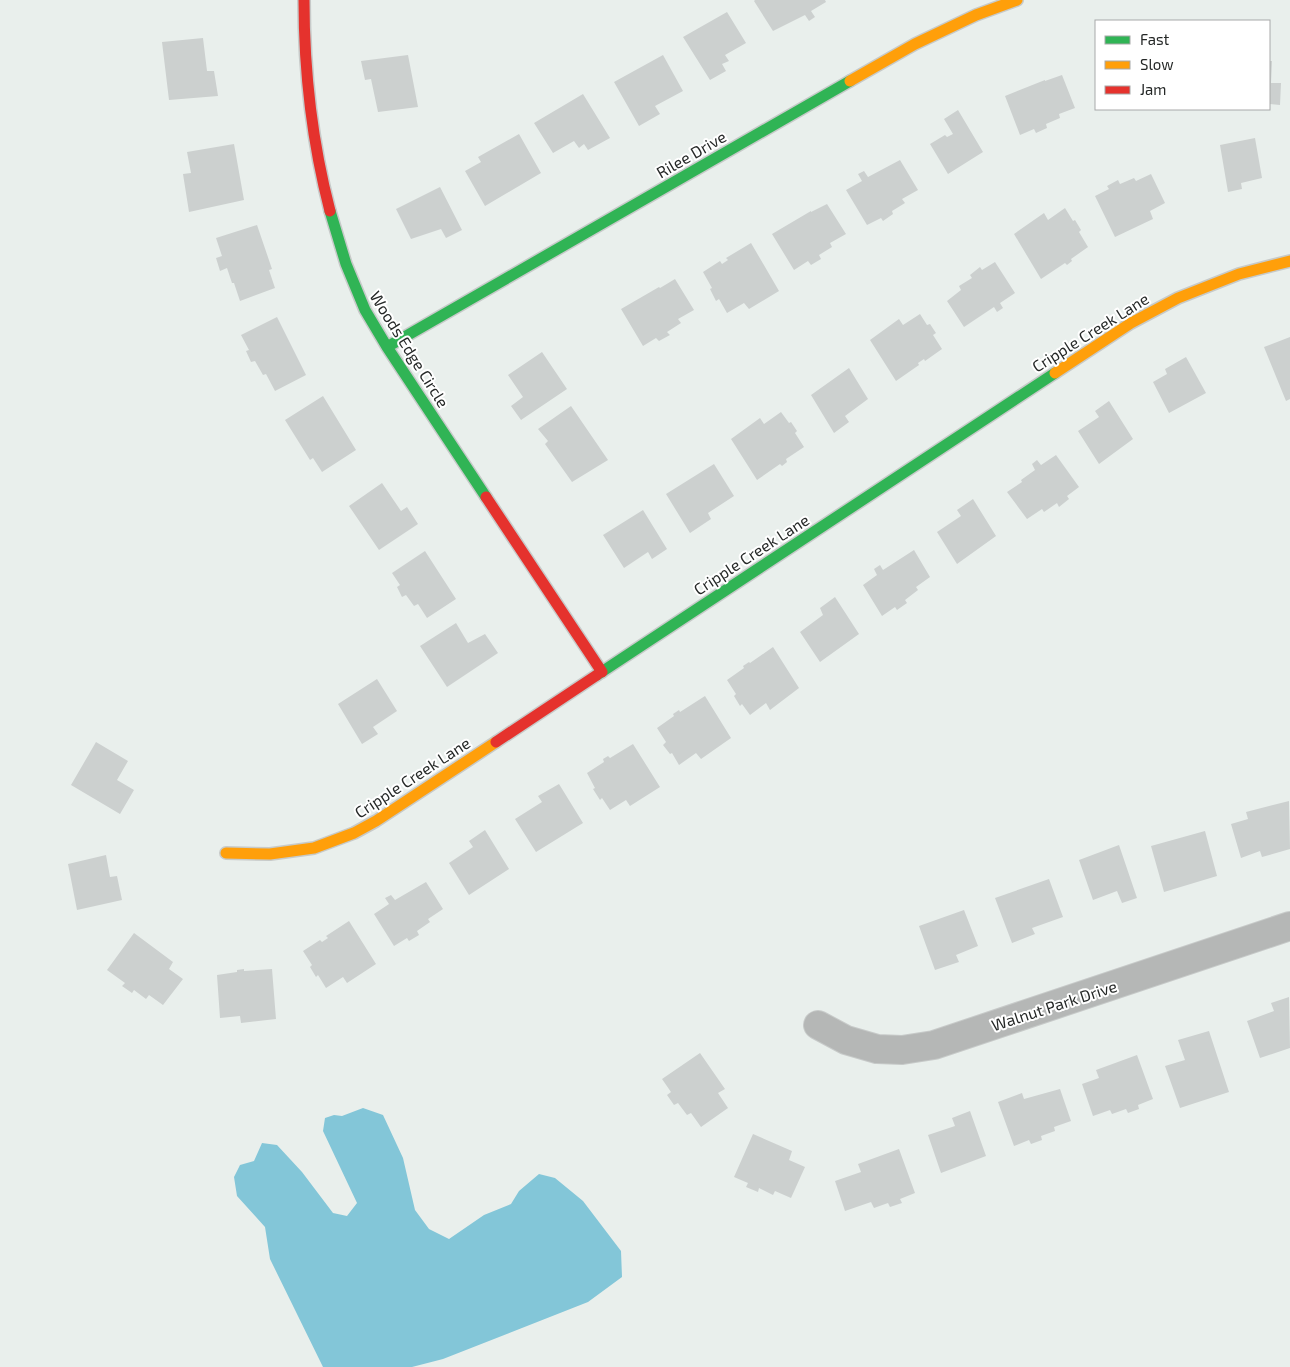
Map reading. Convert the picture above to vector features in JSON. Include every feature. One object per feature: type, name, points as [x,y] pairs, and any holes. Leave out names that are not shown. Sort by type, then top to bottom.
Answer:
[{"type":"street","name":"Woods Edge Circle","points":[[304,0],[303,40],[311,125],[323,186],[344,261],[363,306],[387,348],[602,672]]},
{"type":"street","name":"Rilee Drive","points":[[387,348],[915,44],[976,15],[1017,0]]},
{"type":"street","name":"Cripple Creek Lane","points":[[226,853],[270,854],[314,848],[354,833],[376,821],[1131,323],[1178,298],[1239,274],[1290,261]]},
{"type":"street","name":"Walnut Park Drive","points":[[818,1025],[846,1040],[877,1049],[902,1050],[934,1044],[1290,926]]},
{"type":"water","points":[[363,1108],[383,1115],[403,1158],[415,1210],[429,1229],[449,1239],[484,1215],[511,1204],[519,1191],[539,1174],[555,1178],[583,1201],[621,1251],[622,1277],[588,1302],[443,1359],[412,1367],[323,1367],[270,1259],[265,1227],[237,1196],[234,1177],[240,1165],[254,1161],[262,1143],[277,1145],[302,1172],[333,1213],[347,1216],[357,1203],[323,1131],[325,1118],[334,1115],[342,1116]]},
{"type":"building","points":[[755,0],[825,0],[826,2],[811,11],[815,17],[809,21],[805,15],[773,31]]},
{"type":"building","points":[[727,12],[746,43],[725,55],[729,61],[722,64],[726,71],[710,80],[683,37]]},
{"type":"building","points":[[203,38],[207,71],[214,71],[218,96],[169,100],[162,42]]},
{"type":"building","points":[[408,55],[418,107],[378,112],[371,79],[365,80],[361,61]]},
{"type":"building","points":[[663,55],[683,91],[655,106],[660,114],[639,126],[614,82]]},
{"type":"building","points":[[1270,61],[1272,61],[1271,83],[1281,83],[1280,105],[1270,104]]},
{"type":"building","points":[[1062,75],[1075,108],[1059,114],[1060,118],[1046,124],[1047,128],[1036,133],[1034,129],[1020,135],[1005,96]]},
{"type":"building","points":[[583,94],[610,138],[588,150],[584,144],[579,148],[574,141],[553,153],[534,123]]},
{"type":"building","points":[[958,110],[983,152],[948,174],[930,144],[945,135],[947,137],[953,134],[944,119]]},
{"type":"building","points":[[519,134],[541,173],[485,206],[465,171],[481,162],[478,157]]},
{"type":"building","points":[[1255,138],[1262,178],[1241,183],[1242,189],[1228,192],[1220,145]]},
{"type":"building","points":[[234,144],[244,200],[189,212],[183,174],[191,173],[187,152]]},
{"type":"building","points":[[900,160],[918,190],[902,199],[905,203],[892,211],[893,214],[883,221],[881,218],[867,225],[846,190],[862,181],[858,174],[864,171],[868,177]]},
{"type":"building","points":[[1151,174],[1165,203],[1150,211],[1153,219],[1115,237],[1095,196],[1109,189],[1107,186],[1118,180],[1120,184],[1134,178],[1136,181]]},
{"type":"building","points":[[440,187],[462,230],[446,238],[441,229],[411,239],[396,209]]},
{"type":"building","points":[[827,204],[846,234],[830,243],[832,247],[819,255],[821,259],[811,265],[808,261],[794,270],[772,234],[811,211]]},
{"type":"building","points":[[1065,208],[1081,230],[1079,232],[1088,247],[1071,259],[1072,261],[1067,265],[1065,263],[1041,279],[1014,234],[1044,213],[1048,220]]},
{"type":"building","points":[[257,225],[272,269],[269,270],[275,288],[240,301],[227,268],[220,271],[216,258],[222,256],[216,238]]},
{"type":"building","points":[[751,243],[779,291],[749,309],[744,303],[727,313],[719,299],[716,301],[710,289],[712,288],[703,272],[720,261],[722,264],[728,260],[726,258]]},
{"type":"building","points":[[995,262],[1015,293],[1000,303],[1003,308],[997,312],[994,307],[964,327],[947,301],[961,290],[959,286],[972,278],[970,275],[980,267],[982,270]]},
{"type":"building","points":[[675,279],[694,310],[678,319],[681,323],[667,332],[670,335],[659,341],[656,338],[643,346],[621,309]]},
{"type":"building","points":[[920,314],[927,325],[930,324],[936,333],[933,335],[942,349],[925,361],[924,359],[918,363],[919,365],[896,381],[870,340],[899,319],[903,325]]},
{"type":"building","points":[[277,317],[306,375],[275,391],[266,374],[263,375],[255,361],[251,362],[246,351],[249,350],[241,335]]},
{"type":"building","points":[[1290,337],[1290,399],[1286,401],[1264,347]]},
{"type":"building","points":[[542,352],[567,389],[521,420],[511,406],[523,397],[508,375]]},
{"type":"building","points":[[1186,357],[1206,393],[1169,413],[1153,382],[1167,374],[1165,369]]},
{"type":"building","points":[[849,368],[868,399],[845,416],[849,422],[834,433],[811,395]]},
{"type":"building","points":[[323,396],[356,450],[322,472],[313,458],[310,460],[285,420]]},
{"type":"building","points":[[1109,401],[1133,439],[1099,464],[1078,431],[1099,417],[1095,411]]},
{"type":"building","points":[[571,406],[608,460],[572,482],[545,444],[548,441],[538,429]]},
{"type":"building","points":[[781,412],[797,431],[795,433],[804,447],[786,459],[787,462],[782,466],[780,464],[757,480],[731,439],[760,418],[764,424]]},
{"type":"building","points":[[1056,455],[1079,487],[1067,496],[1069,499],[1059,507],[1057,503],[1044,512],[1042,509],[1027,519],[1007,492],[1035,470],[1032,464],[1037,460],[1041,465]]},
{"type":"building","points":[[714,464],[734,496],[708,513],[711,519],[690,533],[666,494]]},
{"type":"building","points":[[382,483],[401,511],[407,507],[418,524],[379,550],[349,506]]},
{"type":"building","points":[[973,499],[996,536],[957,564],[937,532],[961,516],[957,510]]},
{"type":"building","points":[[643,510],[667,549],[652,559],[648,552],[624,568],[603,535]]},
{"type":"building","points":[[914,550],[930,577],[916,587],[918,590],[905,600],[907,603],[897,610],[895,607],[882,616],[863,585],[877,575],[874,569],[880,565],[883,570]]},
{"type":"building","points":[[425,551],[456,599],[427,618],[418,604],[414,606],[406,595],[402,597],[397,587],[400,585],[392,573]]},
{"type":"building","points":[[835,597],[859,634],[820,662],[800,632],[823,615],[820,608]]},
{"type":"building","points":[[456,623],[468,643],[485,634],[498,653],[447,687],[420,646]]},
{"type":"building","points":[[773,647],[799,688],[770,710],[766,703],[750,715],[742,704],[740,706],[734,696],[736,694],[727,680],[744,668],[743,666]]},
{"type":"building","points":[[377,679],[397,711],[373,727],[378,734],[362,744],[338,704]]},
{"type":"building","points":[[705,696],[731,738],[701,759],[696,753],[679,765],[672,753],[670,754],[663,745],[666,742],[657,728],[679,710],[680,712]]},
{"type":"building","points":[[96,742],[128,761],[117,780],[134,790],[120,814],[71,785]]},
{"type":"building","points":[[633,744],[660,787],[630,806],[626,800],[610,810],[593,789],[595,788],[587,773],[604,762],[603,759],[608,756],[610,758]]},
{"type":"building","points":[[559,784],[583,823],[536,852],[515,819],[542,802],[538,796]]},
{"type":"building","points":[[1289,801],[1290,849],[1262,857],[1260,851],[1241,858],[1231,824],[1248,819],[1246,812]]},
{"type":"building","points":[[485,830],[509,869],[469,895],[449,863],[473,847],[469,841]]},
{"type":"building","points":[[1205,831],[1217,876],[1164,892],[1151,846]]},
{"type":"building","points":[[1119,845],[1137,898],[1122,903],[1117,891],[1093,900],[1079,860]]},
{"type":"building","points":[[106,855],[110,877],[117,876],[122,900],[77,910],[68,864]]},
{"type":"building","points":[[1049,879],[1063,917],[1032,928],[1035,934],[1012,943],[995,898]]},
{"type":"building","points":[[426,882],[443,909],[428,919],[430,922],[417,931],[419,935],[409,941],[407,938],[394,946],[374,914],[389,904],[385,898],[391,895],[395,900]]},
{"type":"building","points":[[964,910],[978,946],[956,955],[959,962],[935,970],[919,926]]},
{"type":"building","points":[[349,921],[376,964],[347,983],[343,977],[326,988],[318,975],[316,977],[310,967],[312,965],[303,951],[320,940],[322,942],[328,938],[326,936]]},
{"type":"building","points":[[134,933],[173,962],[169,969],[183,979],[163,1005],[149,995],[146,999],[134,990],[132,993],[122,986],[125,983],[107,970]]},
{"type":"building","points":[[244,969],[244,971],[272,969],[276,1019],[241,1023],[240,1016],[220,1018],[217,975]]},
{"type":"building","points":[[1289,997],[1290,1048],[1260,1058],[1247,1021],[1274,1011],[1271,1003]]},
{"type":"building","points":[[1209,1031],[1229,1092],[1180,1108],[1165,1066],[1185,1060],[1178,1040]]},
{"type":"building","points":[[700,1053],[725,1089],[718,1093],[728,1108],[701,1127],[691,1113],[687,1115],[678,1103],[674,1105],[667,1095],[671,1092],[662,1079]]},
{"type":"building","points":[[1137,1055],[1153,1099],[1138,1105],[1139,1109],[1128,1113],[1126,1109],[1112,1114],[1110,1110],[1093,1116],[1082,1084],[1099,1078],[1096,1070]]},
{"type":"building","points":[[1060,1089],[1071,1121],[1054,1127],[1055,1131],[1041,1136],[1042,1140],[1031,1144],[1029,1140],[1014,1146],[998,1102],[1022,1093],[1024,1099]]},
{"type":"building","points":[[970,1111],[986,1156],[941,1173],[928,1135],[955,1126],[952,1118]]},
{"type":"building","points":[[753,1134],[792,1151],[789,1160],[805,1167],[791,1198],[775,1191],[773,1195],[759,1188],[758,1192],[746,1187],[748,1183],[734,1177]]},
{"type":"building","points":[[899,1149],[915,1193],[900,1199],[902,1203],[890,1207],[888,1203],[874,1208],[871,1202],[845,1211],[835,1181],[861,1172],[858,1164]]},
{"type":"traffic: fast","points":[[387,347],[850,81]]},
{"type":"traffic: fast","points":[[330,211],[346,264],[365,310],[387,347],[486,497]]},
{"type":"traffic: fast","points":[[597,675],[1055,373]]},
{"type":"traffic: slow","points":[[850,81],[915,44],[976,15],[1017,0]]},
{"type":"traffic: slow","points":[[1055,373],[1131,323],[1178,298],[1239,274],[1290,261]]},
{"type":"traffic: slow","points":[[226,853],[270,854],[314,848],[354,833],[376,821],[496,742]]},
{"type":"traffic: jam","points":[[304,0],[304,27],[310,107],[318,159],[330,211]]},
{"type":"traffic: jam","points":[[486,497],[602,672]]},
{"type":"traffic: jam","points":[[496,742],[597,675]]}]
